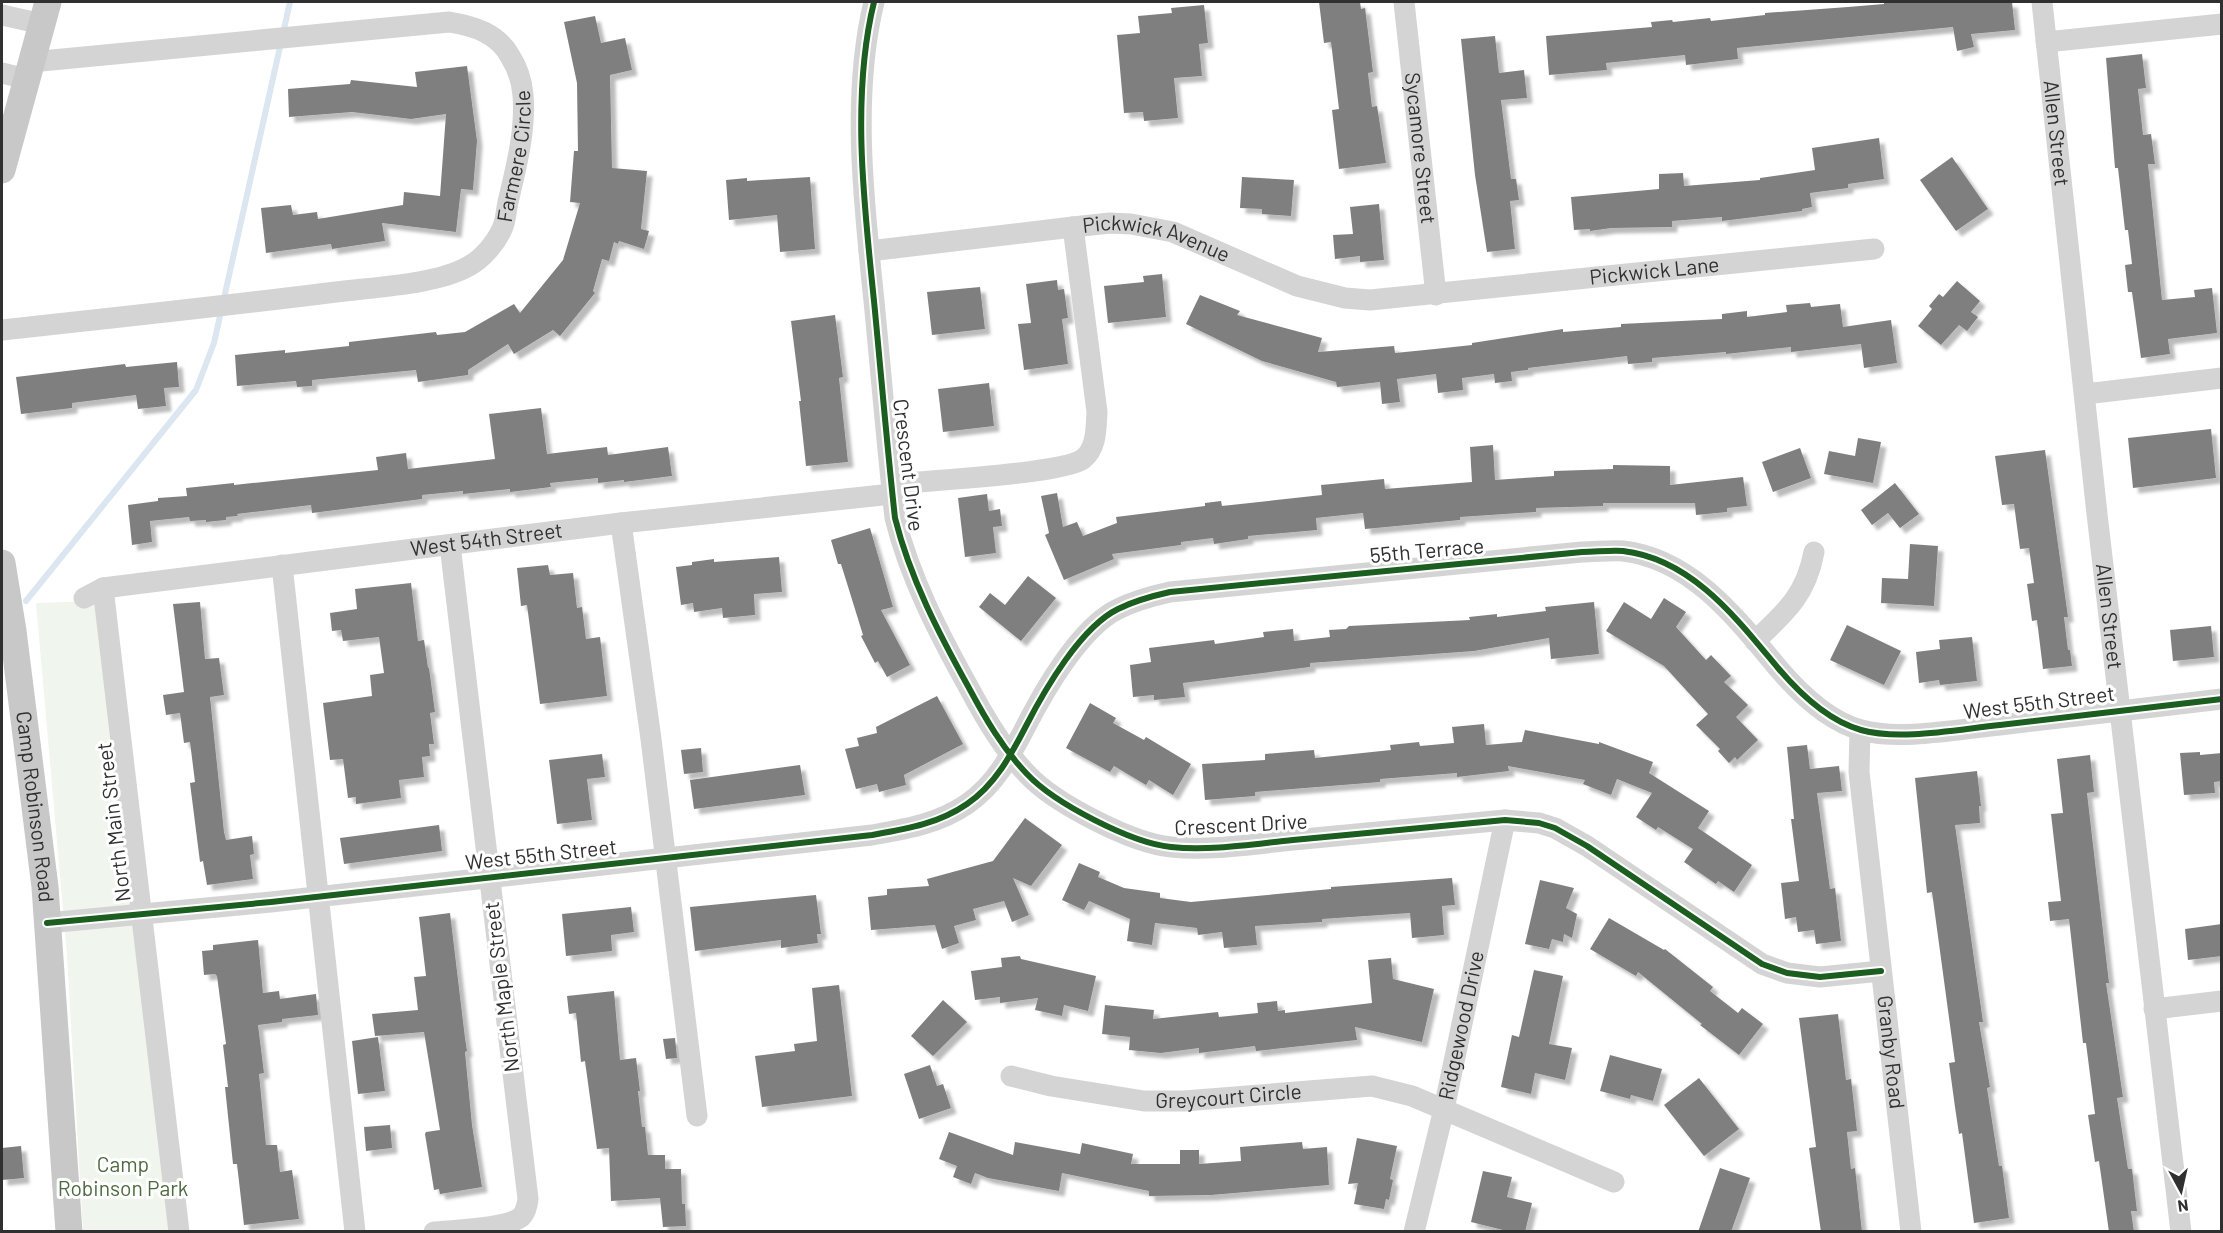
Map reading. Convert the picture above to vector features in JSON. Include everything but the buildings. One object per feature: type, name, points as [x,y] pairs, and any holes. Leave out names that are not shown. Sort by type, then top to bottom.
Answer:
[{"type":"main road","points":[[2,170],[19,71],[45,13]]},
{"type":"main road","name":"Camp Robinson Road","points":[[2,571],[13,631],[45,887],[69,1232]]},
{"type":"street","name":"Crescent Drive","points":[[874,2],[867,33],[862,139],[869,251],[895,518],[912,575],[955,663],[1011,757],[1028,775],[1048,793],[1126,835],[1145,843],[1171,847],[1221,847],[1505,820],[1523,821],[1555,828],[1587,846],[1762,964],[1787,973],[1820,977],[1881,971]]},
{"type":"street","name":"Sycamore Street","points":[[1404,2],[1436,295]]},
{"type":"street","name":"Allen Street","points":[[2042,2],[2120,711],[2181,1232]]},
{"type":"street","points":[[2,15],[45,13]]},
{"type":"street","name":"Farmere Circle","points":[[2,330],[238,304],[451,275],[477,260],[489,249],[502,229],[517,161],[523,93],[518,71],[509,54],[494,38],[471,25],[449,22],[275,38],[19,71]]},
{"type":"street","points":[[2046,42],[2222,24]]},
{"type":"street","name":"Pickwick Avenue","points":[[869,251],[1110,223],[1131,224],[1173,232],[1297,286],[1345,298],[1370,300],[1436,295]]},
{"type":"street","name":"West 54th Street","points":[[84,598],[103,588],[1065,466],[1085,457],[1092,446],[1096,433],[1097,412],[1073,227]]},
{"type":"street","name":"Pickwick Lane","points":[[1436,295],[1874,249]]},
{"type":"street","points":[[2085,394],[2222,378]]},
{"type":"street","points":[[621,523],[651,739],[697,1116]]},
{"type":"street","name":"North Maple Street","points":[[444,1231],[488,1227],[510,1222],[521,1217],[528,1199],[450,545]]},
{"type":"street","name":"55th Terrace","points":[[1011,757],[1065,660],[1088,632],[1117,609],[1142,599],[1170,592],[1582,552],[1622,551],[1648,556],[1668,563],[1689,576],[1704,587],[1807,699],[1844,724],[1860,730]]},
{"type":"street","points":[[1755,641],[1799,597],[1806,582],[1814,552]]},
{"type":"street","points":[[282,565],[355,1232]]},
{"type":"street","name":"North Main Street","points":[[103,588],[179,1232]]},
{"type":"street","name":"West 55th Street","points":[[1860,730],[1886,735],[1931,732],[2222,699]]},
{"type":"street","name":"Granby Road","points":[[1860,730],[1859,772],[1911,1232]]},
{"type":"street","name":"West 55th Street","points":[[47,923],[318,896],[872,835],[913,828],[934,822],[967,804],[984,790],[1011,757]]},
{"type":"street","name":"Ridgewood Drive","points":[[1414,1232],[1444,1109],[1505,820]]},
{"type":"street","points":[[2154,1009],[2222,1001]]},
{"type":"street","name":"Greycourt Circle","points":[[1011,1076],[1051,1086],[1144,1101],[1184,1101],[1372,1086],[1412,1096],[1614,1182]]},
{"type":"green space","name":"Camp Robinson Park","points":[[99,601],[172,1231],[83,1231],[67,955],[36,603]]},
{"type":"waterway","points":[[26,601],[196,390],[214,343],[290,2]]},
{"type":"cycle path","points":[[874,2],[863,75],[862,150],[867,227],[895,518],[917,584],[947,647],[995,733],[1027,774],[1055,797],[1094,820],[1135,838],[1171,847],[1232,846],[1505,820],[1539,823],[1555,828],[1587,846],[1762,964],[1787,973],[1820,977],[1881,971]]},
{"type":"cycle path","points":[[47,923],[271,902],[872,835],[921,825],[956,811],[977,796],[994,779],[1065,660],[1091,630],[1118,609],[1170,592],[1582,552],[1623,551],[1648,556],[1692,579],[1729,612],[1805,697],[1837,720],[1861,730],[1893,734],[1930,733],[2222,699]]}]
